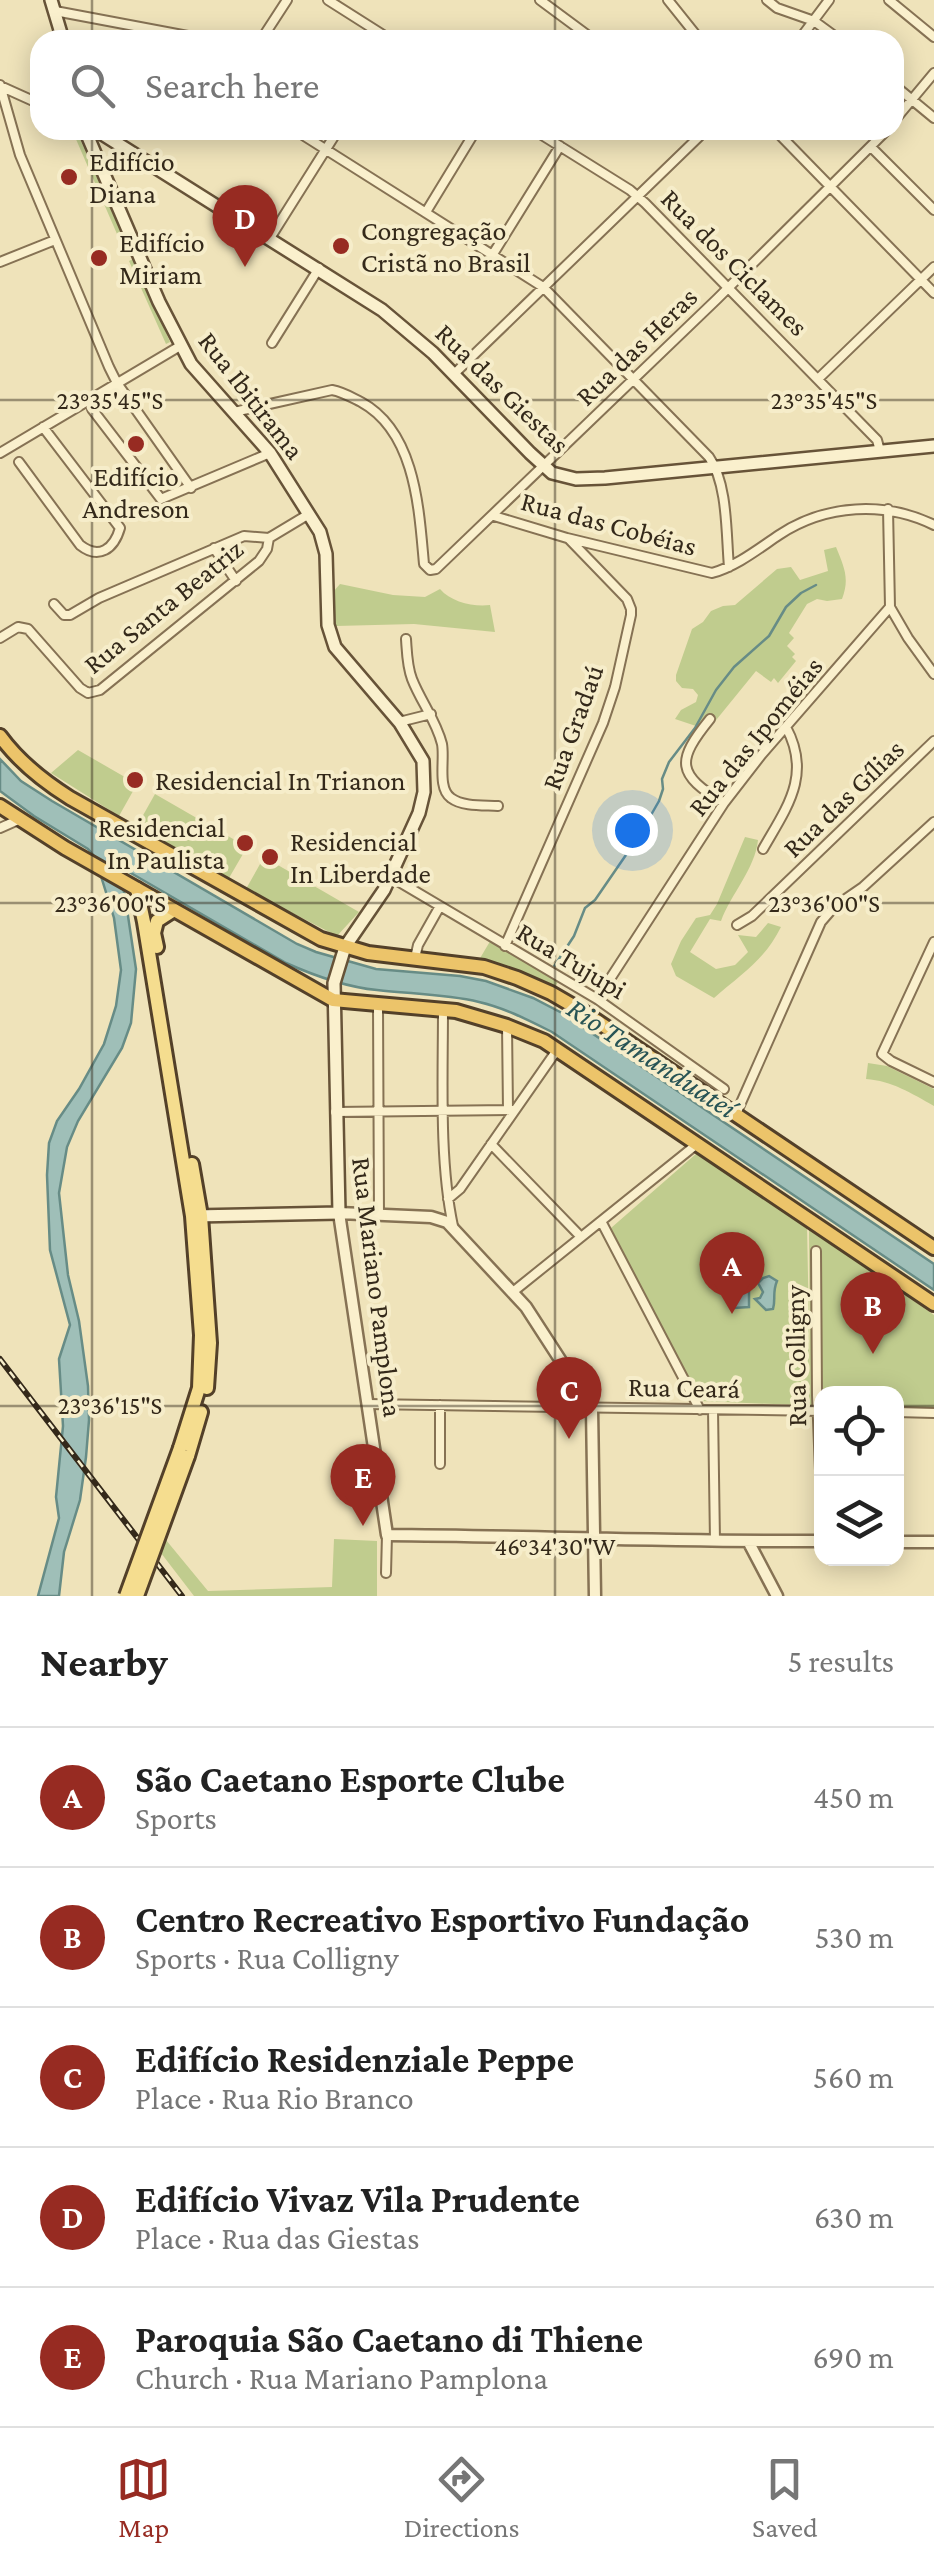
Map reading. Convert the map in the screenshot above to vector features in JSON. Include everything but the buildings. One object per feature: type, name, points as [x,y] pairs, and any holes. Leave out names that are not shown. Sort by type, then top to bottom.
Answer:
[{"type":"highway","points":[[0,736],[36,774],[70,798],[344,951],[484,967],[551,993],[934,1248]]},
{"type":"highway","points":[[1,817],[18,820],[333,995],[378,1006],[443,1009],[534,1036],[934,1304]]},
{"type":"main road","points":[[53,6],[60,30]]},
{"type":"main road","name":"Rua Ibitirama","points":[[89,140],[180,346],[200,378],[270,453],[308,514],[324,546],[326,609],[335,647],[399,722],[423,761],[424,776]]},
{"type":"main road","name":"Rua das Giestas","points":[[112,140],[382,310],[454,374],[544,466],[563,478],[576,480],[934,446]]},
{"type":"main road","points":[[344,951],[391,877],[419,813],[424,776]]},
{"type":"main road","points":[[131,886],[143,912],[197,1216]]},
{"type":"main road","points":[[126,1596],[205,1396],[210,1362],[197,1216],[154,933],[157,921],[174,910]]},
{"type":"main road","name":"Rua Mariano Pamplona","points":[[339,1213],[333,995],[344,951]]},
{"type":"main road","points":[[197,1216],[339,1213]]},
{"type":"main road","points":[[137,1596],[184,1452]]},
{"type":"street","points":[[268,30],[287,0]]},
{"type":"street","points":[[328,0],[375,30]]},
{"type":"street","points":[[668,0],[692,30]]},
{"type":"street","points":[[767,0],[826,30]]},
{"type":"street","points":[[806,30],[830,0]]},
{"type":"street","points":[[889,0],[934,37]]},
{"type":"street","points":[[543,1],[581,30]]},
{"type":"street","points":[[53,6],[163,30]]},
{"type":"street","points":[[904,109],[934,73]]},
{"type":"street","points":[[0,86],[30,100]]},
{"type":"street","points":[[0,86],[20,156],[118,383],[191,488]]},
{"type":"street","points":[[904,93],[934,118]]},
{"type":"street","points":[[311,140],[543,287],[634,379],[716,467],[729,567]]},
{"type":"street","points":[[270,238],[332,140]]},
{"type":"street","points":[[426,212],[470,140]]},
{"type":"street","name":"Rua dos Ciclames","points":[[550,140],[637,196],[877,440],[880,450]]},
{"type":"street","points":[[454,374],[696,140]]},
{"type":"street","points":[[784,140],[934,293]]},
{"type":"street","name":"Rua das Heras","points":[[234,412],[332,390],[375,410],[388,425],[414,480],[424,564],[430,570],[443,566],[877,140]]},
{"type":"street","points":[[493,254],[560,146]]},
{"type":"street","points":[[871,147],[934,210]]},
{"type":"street","points":[[0,262],[55,240]]},
{"type":"street","points":[[818,379],[934,267]]},
{"type":"street","points":[[272,343],[319,268]]},
{"type":"street","points":[[0,454],[180,346]]},
{"type":"street","points":[[92,409],[161,499],[270,453]]},
{"type":"street","points":[[20,462],[80,545],[98,553],[114,543],[120,528],[43,427]]},
{"type":"street","name":"Rua das Cobéias","points":[[494,516],[706,573],[729,567],[798,524],[850,510],[904,512],[934,525]]},
{"type":"street","points":[[888,510],[890,607],[934,674]]},
{"type":"street","name":"Rua Santa Beatriz","points":[[0,638],[18,628],[28,629],[80,688],[88,693],[100,690],[260,561],[270,538],[308,514]]},
{"type":"street","points":[[54,604],[64,615],[70,615],[99,598],[244,536],[270,538]]},
{"type":"street","name":"Rua Gradaú","points":[[505,946],[604,723],[631,615],[628,600],[567,538]]},
{"type":"street","points":[[214,548],[236,581]]},
{"type":"street","name":"Rua das Ipoméias","points":[[596,999],[724,803],[890,607]]},
{"type":"street","points":[[406,640],[411,677],[432,714],[442,748],[443,783],[448,796],[464,803],[498,806]]},
{"type":"street","points":[[399,722],[432,714]]},
{"type":"street","points":[[710,719],[687,750],[686,768],[693,782],[724,803]]},
{"type":"street","name":"Rua das Gílias","points":[[764,849],[796,781],[796,753],[786,727]]},
{"type":"street","name":"Rua das Gílias","points":[[737,925],[752,916],[934,741]]},
{"type":"street","points":[[424,776],[437,764],[442,748]]},
{"type":"street","points":[[736,1114],[822,922],[934,822]]},
{"type":"street","name":"Rua Tujupi","points":[[391,877],[596,999],[724,1089]]},
{"type":"street","points":[[415,958],[440,906]]},
{"type":"street","points":[[934,942],[882,1050],[885,1058],[934,1082]]},
{"type":"street","points":[[378,1006],[380,1215]]},
{"type":"street","points":[[443,1009],[444,1110],[452,1226]]},
{"type":"street","points":[[507,1026],[511,1110]]},
{"type":"street","points":[[439,1218],[511,1110],[557,1050]]},
{"type":"street","points":[[335,1112],[511,1110]]},
{"type":"street","points":[[491,1144],[581,1237]]},
{"type":"street","points":[[514,1291],[697,1144]]},
{"type":"street","points":[[339,1213],[439,1218],[452,1226],[526,1307],[592,1409],[595,1596]]},
{"type":"street","name":"Rua Mariano Pamplona","points":[[339,1213],[387,1536],[386,1573]]},
{"type":"street","points":[[601,1221],[700,1410]]},
{"type":"street","name":"Rua Colligny","points":[[816,1251],[819,1386]]},
{"type":"street","name":"Rua Ceará","points":[[367,1404],[814,1411]]},
{"type":"street","points":[[440,1406],[440,1464]]},
{"type":"street","points":[[713,1410],[716,1541]]},
{"type":"street","points":[[904,1412],[934,1413]]},
{"type":"street","points":[[387,1536],[814,1541]]},
{"type":"street","points":[[752,1542],[777,1596]]},
{"type":"street","points":[[904,1542],[934,1542]]},
{"type":"green space","points":[[76,140],[80,140],[121,232],[117,234]]},
{"type":"green space","points":[[133,259],[170,342],[166,344],[129,261]]},
{"type":"green space","points":[[836,547],[846,579],[842,599],[817,599],[807,604],[789,633],[794,638],[787,646],[796,661],[778,683],[756,671],[708,730],[675,719],[681,710],[696,702],[698,695],[676,681],[692,629],[711,611],[735,605],[777,569],[791,567],[800,580],[828,571],[824,550]]},
{"type":"green space","points":[[340,584],[425,597],[440,589],[463,603],[490,605],[495,632],[414,624],[336,626],[333,592]]},
{"type":"green space","points":[[78,750],[137,784],[119,816],[51,773]]},
{"type":"green space","points":[[155,794],[247,847],[229,878],[137,826]]},
{"type":"green space","points":[[745,837],[758,840],[748,871],[721,921],[710,919],[690,952],[716,969],[735,965],[748,952],[738,935],[756,937],[768,923],[781,927],[759,958],[714,998],[676,976],[671,964],[696,918],[710,915],[717,904]]},
{"type":"green space","points":[[264,857],[359,912],[337,936],[246,889]]},
{"type":"green space","points":[[492,938],[561,977],[551,993],[476,965]]},
{"type":"green space","points":[[868,1063],[887,1066],[934,1089],[934,1106],[893,1085],[866,1079]]},
{"type":"green space","points":[[697,1153],[807,1225],[810,1378],[809,1229],[934,1315],[934,1410],[904,1409],[904,1386],[814,1386],[814,1406],[700,1401],[611,1228]]},
{"type":"green space","points":[[334,1539],[377,1541],[377,1596],[194,1596],[161,1553],[166,1540],[208,1591],[332,1587]]},
{"type":"water","name":"Rio Tamanduateí","points":[[0,759],[21,781],[52,801],[297,944],[376,969],[486,981],[562,1013],[934,1264],[934,1290],[552,1032],[479,1002],[365,989],[308,972],[117,865],[136,969],[131,1023],[122,1048],[78,1121],[67,1147],[59,1193],[68,1275],[88,1386],[86,1457],[80,1500],[64,1552],[59,1596],[38,1596],[59,1518],[56,1497],[63,1426],[59,1359],[70,1325],[50,1250],[49,1143],[57,1121],[104,1044],[116,1006],[121,970],[114,918],[95,857],[0,791]]},
{"type":"water","points":[[769,1276],[777,1281],[773,1309],[766,1310],[755,1299],[763,1292],[758,1283]]},
{"type":"water","points":[[734,1282],[749,1282],[749,1307],[734,1308]]},
{"type":"waterway","points":[[553,968],[574,936],[585,908],[595,900],[639,836],[659,801],[669,762],[695,728],[716,690],[734,667],[769,636],[786,607],[816,585]]},
{"type":"railway","points":[[0,1359],[182,1596]]},
{"type":"place","name":"Edifício Diana","points":[[69,177]]},
{"type":"place","name":"Congregação Cristã no Brasil","points":[[341,246]]},
{"type":"place","name":"Edifício Miriam","points":[[99,258]]},
{"type":"place","name":"Edifício Vivaz Vila Prudente","points":[[245,267]]},
{"type":"place","name":"Edifício Andreson","points":[[136,444]]},
{"type":"place","name":"Residencial In Trianon","points":[[135,780]]},
{"type":"place","name":"Residencial In Paulista","points":[[245,843]]},
{"type":"place","name":"Residencial In Liberdade","points":[[270,857]]},
{"type":"place","name":"São Caetano Esporte Clube","points":[[732,1314]]},
{"type":"place","name":"Centro Recreativo Esportivo Fundação","points":[[873,1354]]},
{"type":"place","name":"Edifício Residenziale Peppe","points":[[569,1439]]},
{"type":"place","name":"Paroquia São Caetano di Thiene","points":[[363,1526]]}]
